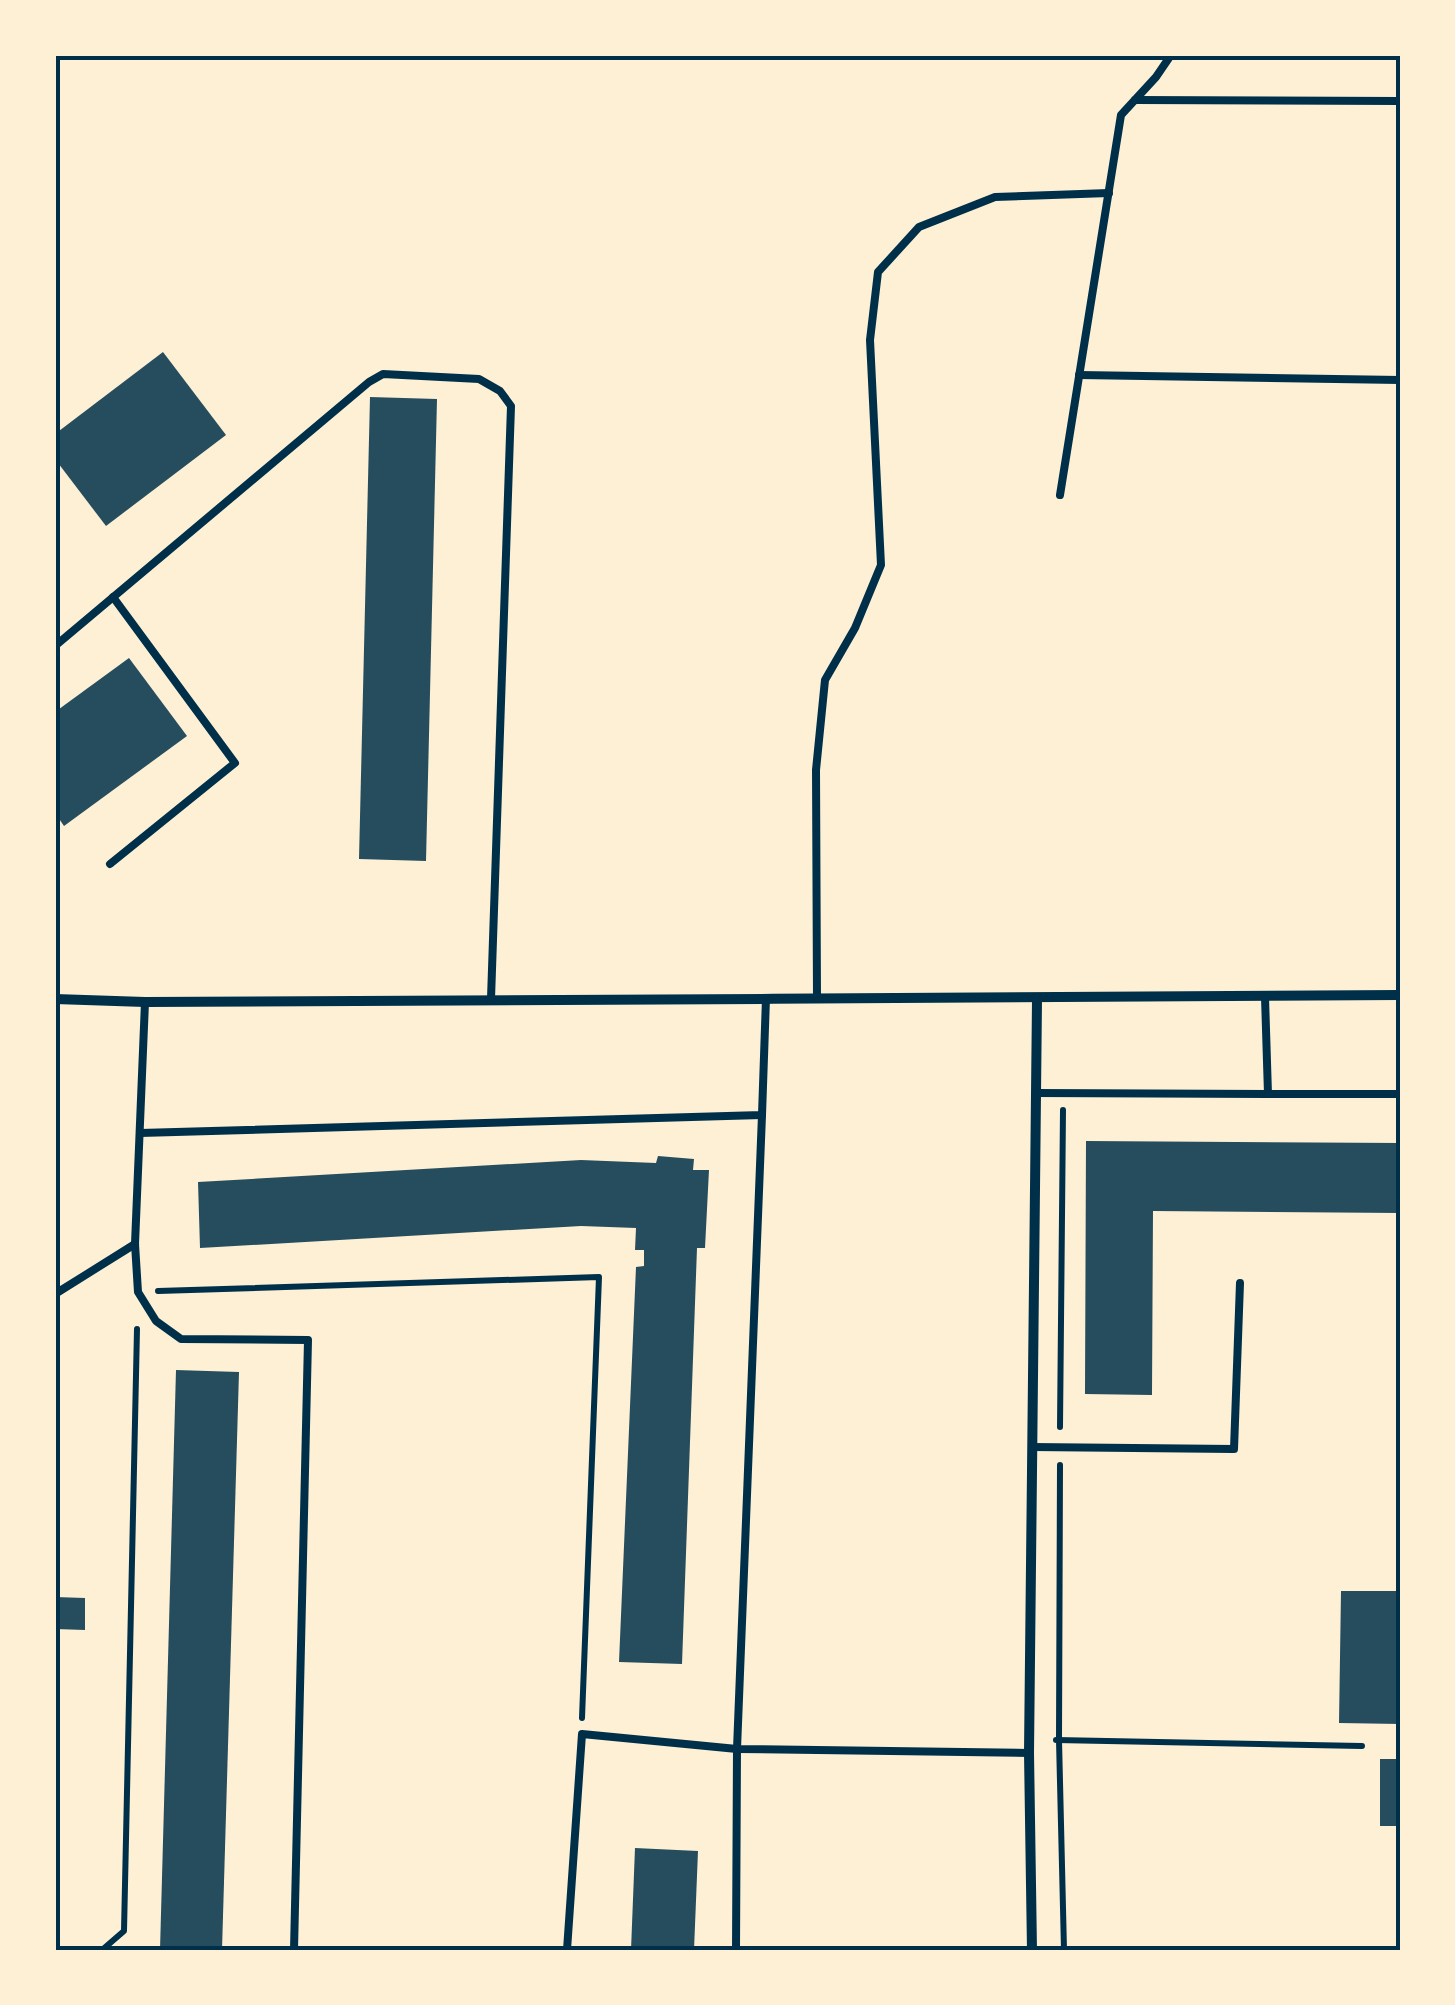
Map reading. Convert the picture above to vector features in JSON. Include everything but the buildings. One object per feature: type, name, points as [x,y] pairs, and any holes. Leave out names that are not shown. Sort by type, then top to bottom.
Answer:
[{"type":"street","points":[[55,999],[1038,1000],[1400,995]]},
{"type":"street","points":[[1032,1950],[1029,1754],[1038,1000]]},
{"type":"lane","points":[[1060,495],[1121,115],[1171,55]]},
{"type":"lane","points":[[1134,100],[1400,102]]},
{"type":"lane","points":[[817,998],[816,770],[825,680],[855,628],[881,565],[870,340],[878,272],[919,227],[995,197],[1108,193]]},
{"type":"lane","points":[[55,646],[369,382],[383,374],[480,380],[500,390],[512,406],[491,999]]},
{"type":"lane","points":[[1079,374],[1400,380]]},
{"type":"lane","points":[[110,864],[235,763],[113,597]]},
{"type":"lane","points":[[1266,997],[1268,1094]]},
{"type":"lane","points":[[736,1950],[737,1749],[766,998]]},
{"type":"lane","points":[[145,1002],[135,1244],[138,1292],[156,1321],[180,1339],[308,1340],[294,1950]]},
{"type":"lane","points":[[1036,1094],[1400,1094]]},
{"type":"lane","points":[[140,1133],[762,1115]]},
{"type":"lane","points":[[55,1294],[135,1244]]},
{"type":"lane","points":[[1032,1448],[1234,1448],[1240,1282]]},
{"type":"lane","points":[[567,1950],[582,1734],[737,1749],[1029,1754]]},
{"type":"path","points":[[1063,1094],[1059,1740],[1064,1950]]},
{"type":"path","points":[[102,1950],[124,1931],[138,1292],[599,1277],[582,1734]]},
{"type":"path","points":[[1030,1739],[1362,1746]]}]
